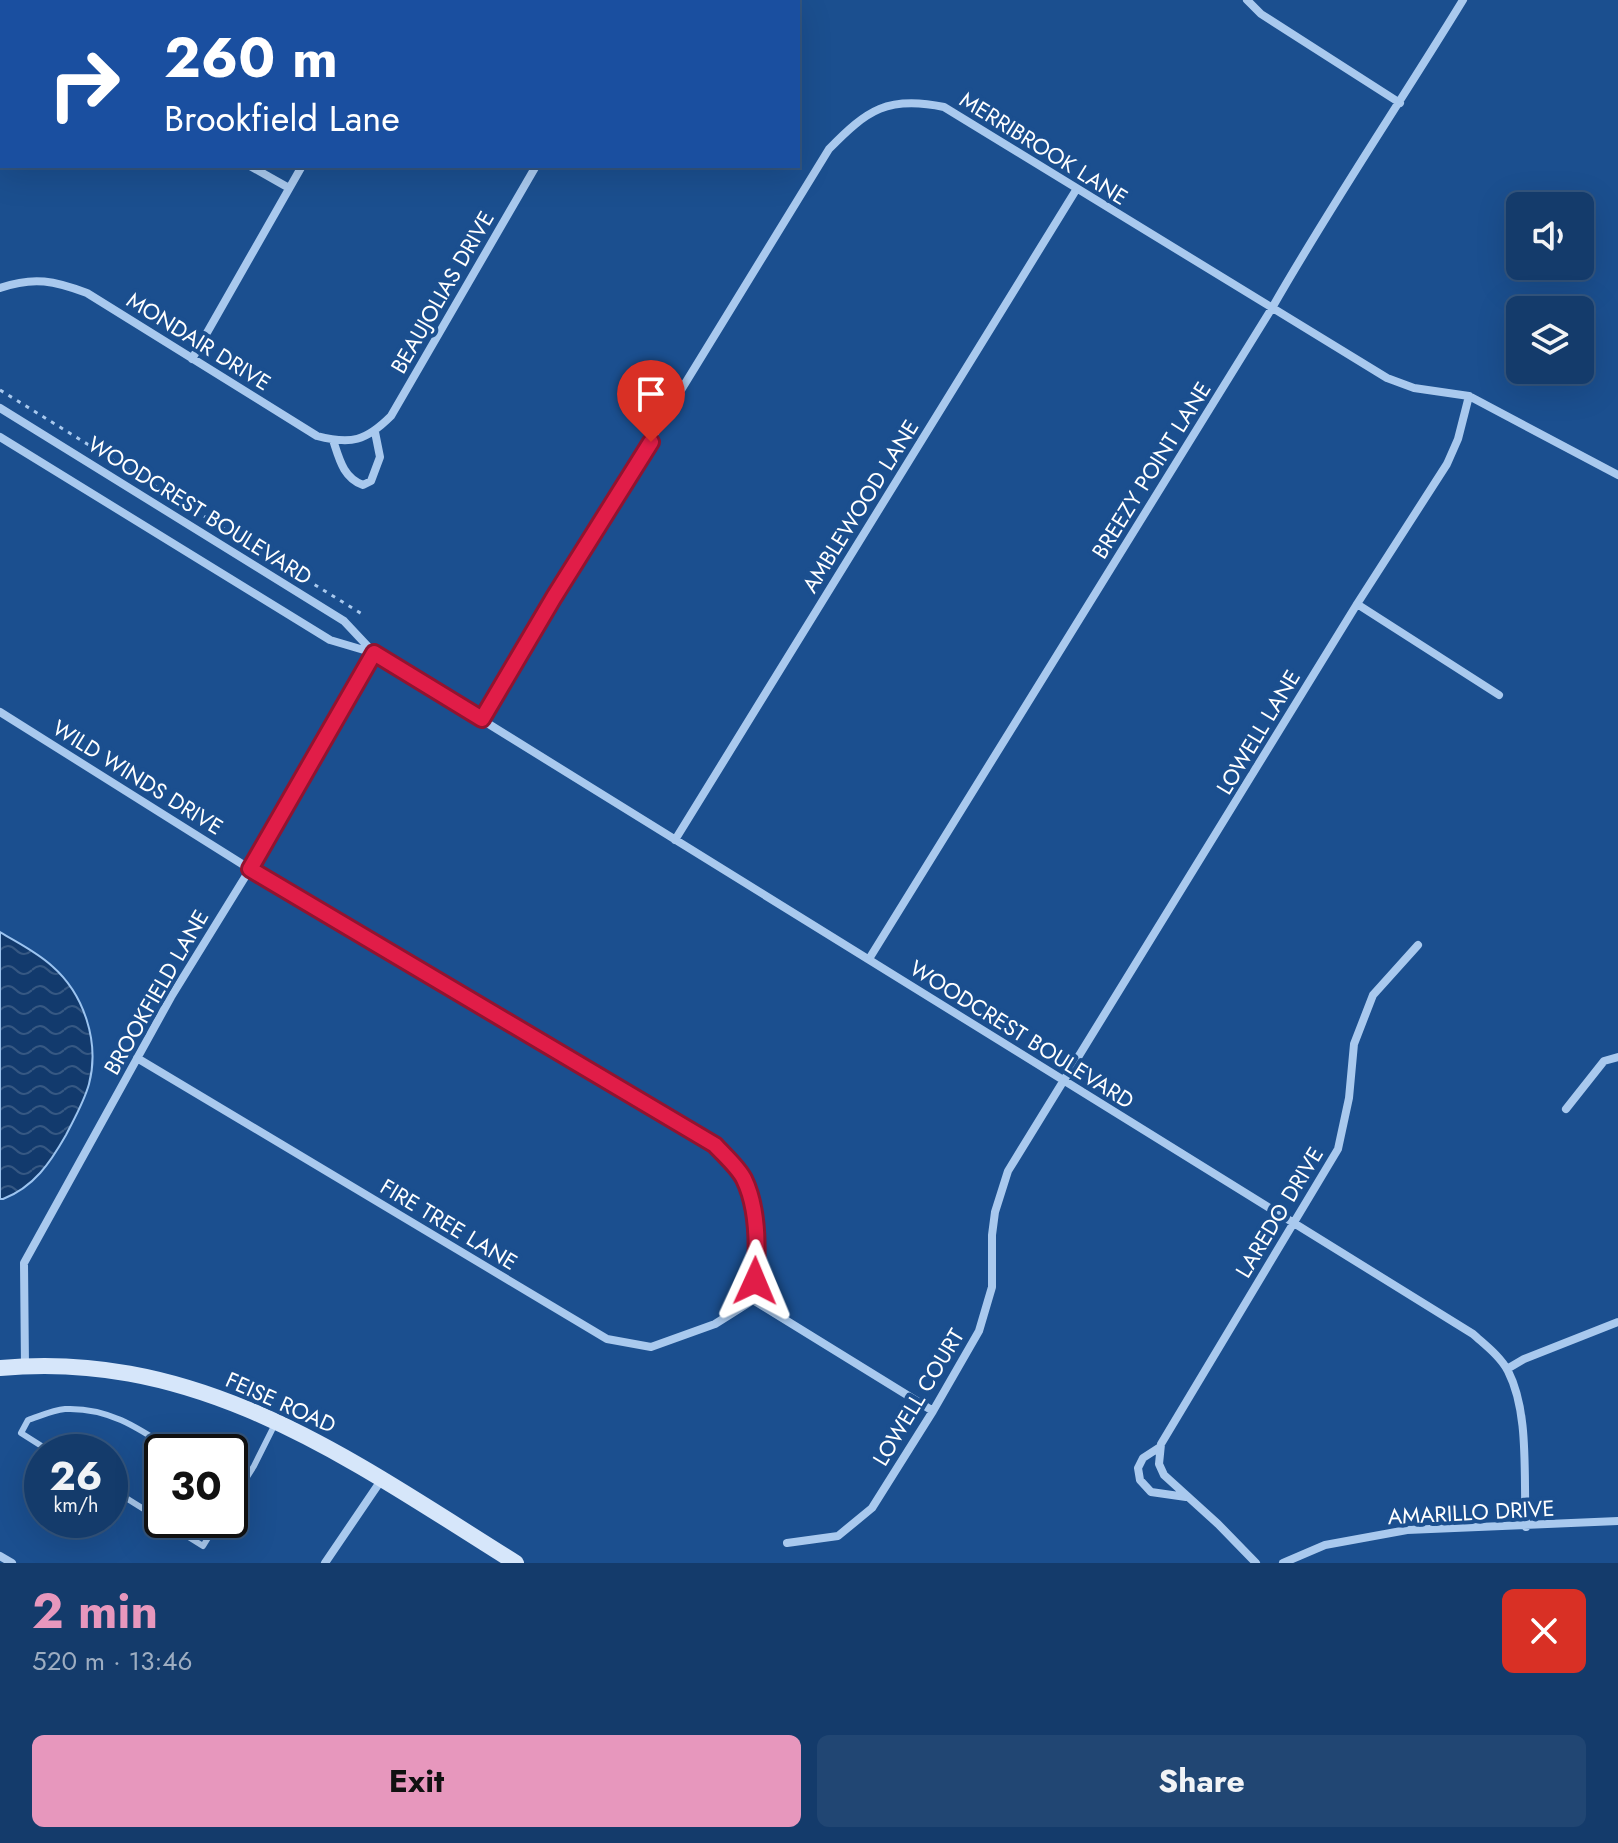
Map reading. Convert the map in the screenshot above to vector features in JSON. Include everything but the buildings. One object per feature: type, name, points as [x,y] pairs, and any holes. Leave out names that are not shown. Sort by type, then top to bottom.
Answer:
[{"type":"main road","name":"FEISE ROAD","points":[[0,1368],[82,1368],[153,1379],[244,1406],[328,1447],[516,1563]]},
{"type":"street","points":[[1247,0],[1261,14],[1400,103]]},
{"type":"street","name":"BREEZY POINT LANE","points":[[869,959],[1272,308],[1319,225],[1400,103],[1463,0]]},
{"type":"street","name":"MERRIBROOK LANE","points":[[482,719],[829,149],[856,122],[890,104],[908,102],[944,107],[1387,378],[1414,388],[1469,396],[1618,475]]},
{"type":"street","points":[[254,168],[289,188]]},
{"type":"street","points":[[192,359],[301,168]]},
{"type":"street","name":"BEAUJOLIAS DRIVE","points":[[375,432],[391,416],[535,168]]},
{"type":"street","name":"AMBLEWOOD LANE","points":[[675,840],[1076,190]]},
{"type":"street","name":"MONDAIR DRIVE","points":[[0,288],[20,281],[55,281],[87,293],[317,436],[333,440]]},
{"type":"street","name":"LOWELL LANE","points":[[1063,1081],[1357,604],[1447,464],[1458,439],[1469,396]]},
{"type":"street","name":"WOODCREST BOULEVARD","points":[[0,408],[344,621],[374,653]]},
{"type":"street","points":[[375,432],[380,457],[371,481],[363,485],[354,482],[343,468],[333,440],[355,441],[375,432]]},
{"type":"street","name":"WOODCREST BOULEVARD","points":[[0,437],[330,640],[374,653],[1473,1334],[1507,1369],[1519,1399],[1523,1427],[1526,1527]]},
{"type":"street","points":[[1357,604],[1499,695]]},
{"type":"street","name":"BROOKFIELD LANE","points":[[25,1366],[24,1263],[171,997],[250,869],[374,653]]},
{"type":"street","name":"WILD WINDS DRIVE","points":[[0,712],[250,869],[715,1145],[743,1178],[752,1205],[757,1261],[753,1300]]},
{"type":"street","name":"LAREDO DRIVE","points":[[1256,1563],[1164,1475],[1159,1464],[1160,1447],[1338,1149],[1349,1098],[1354,1044],[1373,995],[1418,945]]},
{"type":"street","points":[[1566,1109],[1604,1061],[1618,1057]]},
{"type":"street","name":"FIRE TREE LANE","points":[[137,1058],[607,1339],[651,1347],[715,1324],[753,1300]]},
{"type":"street","name":"LOWELL COURT","points":[[787,1543],[838,1536],[872,1508],[933,1411],[979,1331],[992,1287],[995,1212],[1008,1171],[1063,1081]]},
{"type":"street","points":[[753,1300],[933,1411]]},
{"type":"street","points":[[1507,1369],[1524,1359],[1618,1322]]},
{"type":"street","name":"LAREDO DRIVE","points":[[1160,1447],[1143,1458],[1138,1468],[1140,1480],[1151,1492],[1187,1497]]},
{"type":"street","points":[[325,1563],[382,1479]]},
{"type":"street","name":"AMARILLO DRIVE","points":[[1283,1563],[1325,1545],[1407,1530],[1618,1521]]},
{"type":"street","points":[[0,1556],[12,1563]]},
{"type":"lane","points":[[24,1435],[21,1433],[28,1420],[63,1409],[108,1413],[148,1434]]},
{"type":"lane","points":[[248,1467],[277,1421]]},
{"type":"lane","points":[[190,1538],[203,1546],[208,1538]]},
{"type":"path","points":[[0,390],[362,614]]},
{"type":"water","points":[[0,932],[40,956],[73,990],[87,1020],[92,1052],[87,1091],[60,1145],[32,1181],[3,1199],[0,1199]]},
{"type":"route","points":[[651,442],[482,719],[374,653],[250,869],[715,1145],[743,1178],[752,1205],[757,1261],[755,1281]]}]
